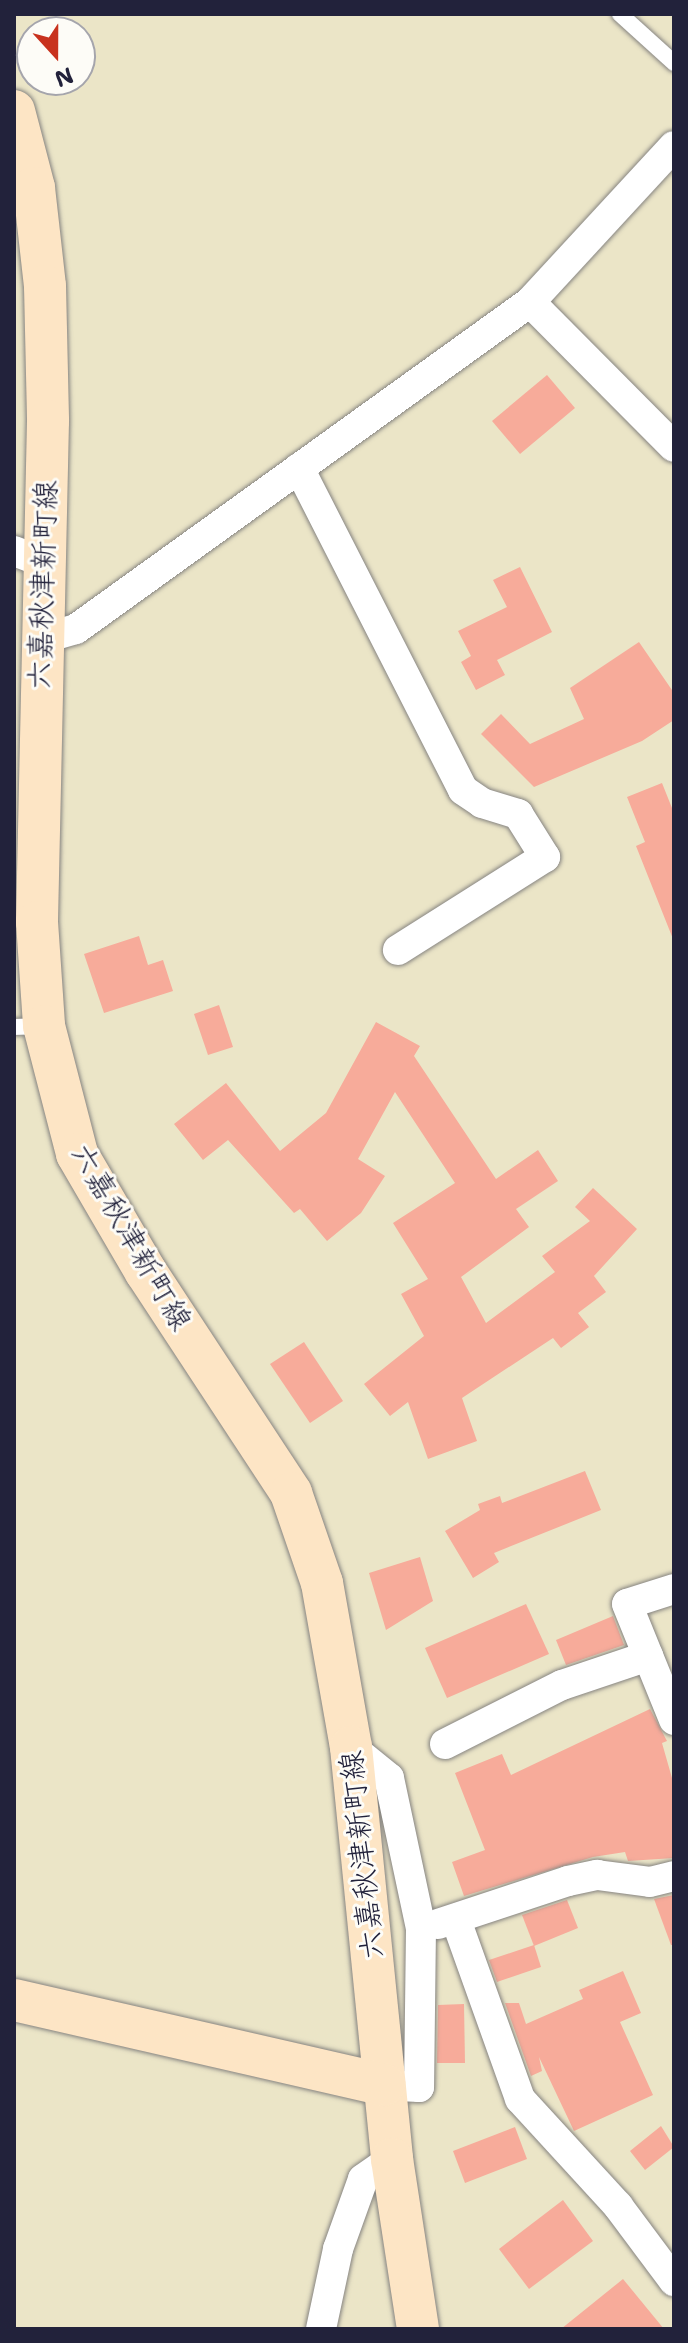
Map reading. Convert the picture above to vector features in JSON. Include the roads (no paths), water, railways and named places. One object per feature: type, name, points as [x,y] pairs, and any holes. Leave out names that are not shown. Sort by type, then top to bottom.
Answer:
[{"type":"main road","name":"六嘉秋津新町線","points":[[14,111],[34,188],[45,286],[48,421],[28,557],[41,639],[37,922],[29,1026],[77,1154],[146,1272],[291,1493],[322,1583],[351,1747],[392,2159],[418,2329]]},
{"type":"main road","points":[[14,2000],[384,2085]]},
{"type":"street","points":[[41,639],[76,629],[530,302],[674,146]]},
{"type":"street","points":[[530,302],[674,447]]},
{"type":"street","points":[[299,468],[463,790],[482,803],[518,814],[545,857],[398,950]]},
{"type":"street","points":[[674,1589],[627,1604],[674,1720]]},
{"type":"street","points":[[445,1744],[562,1685],[648,1656]]},
{"type":"street","points":[[351,1747],[389,1778],[421,1928],[419,2087],[384,2085]]},
{"type":"street","points":[[421,1928],[456,1920],[583,1878],[650,1882],[674,1876]]},
{"type":"street","points":[[456,1920],[520,2099],[618,2206],[674,2281]]},
{"type":"street","points":[[321,2329],[338,2249],[363,2179],[392,2159]]},
{"type":"lane","points":[[620,14],[674,63]]}]
